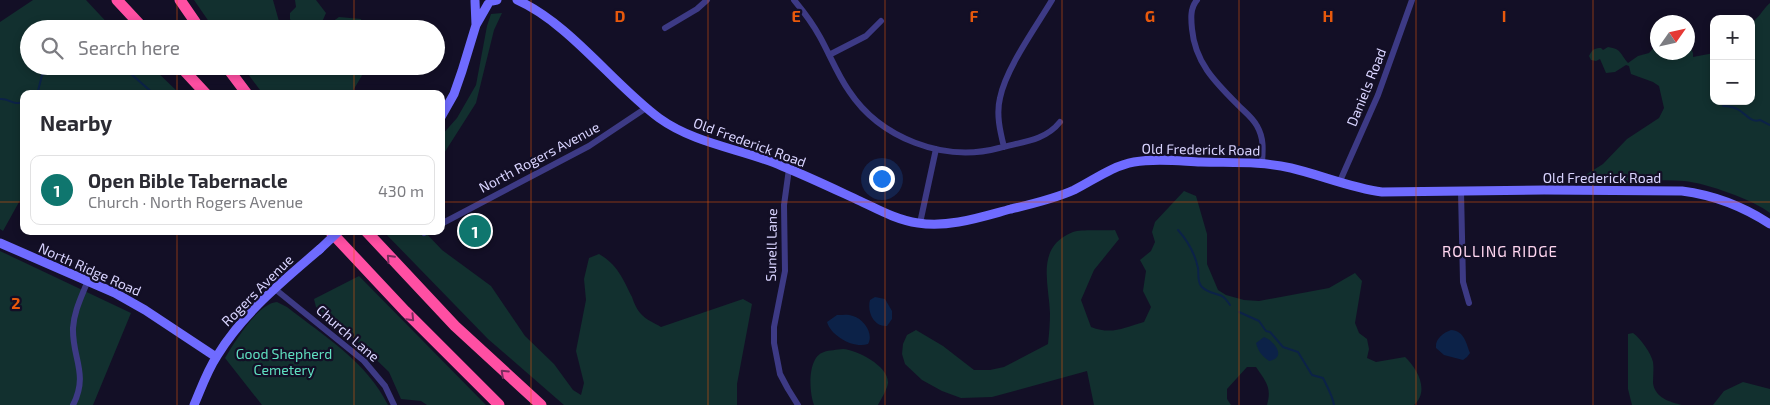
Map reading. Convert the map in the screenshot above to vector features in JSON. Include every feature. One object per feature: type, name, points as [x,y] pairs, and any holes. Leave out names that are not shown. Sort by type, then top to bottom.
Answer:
[{"type":"highway","points":[[118,0],[136,20]]},
{"type":"highway","points":[[180,0],[194,20]]},
{"type":"highway","points":[[188,75],[202,90]]},
{"type":"highway","points":[[233,75],[244,90]]},
{"type":"highway","points":[[334,235],[411,318],[499,405]]},
{"type":"highway","points":[[370,235],[456,326],[541,405]]},
{"type":"street","points":[[474,0],[482,5],[497,0]]},
{"type":"street","points":[[474,0],[476,25]]},
{"type":"street","name":"Old Frederick Road","points":[[517,0],[529,5],[550,21],[661,120],[687,134],[762,158],[789,169],[882,212],[900,219],[920,223],[944,224],[963,221],[1043,201],[1076,189],[1114,169],[1135,162],[1166,160],[1262,163],[1287,167],[1382,192],[1694,192],[1721,200],[1753,214],[1770,224]]},
{"type":"street","points":[[665,28],[697,9],[707,0]]},
{"type":"street","points":[[794,0],[812,23],[850,92],[874,119],[898,134],[936,149],[973,152],[1004,147],[1047,135],[1060,122]]},
{"type":"street","points":[[1004,147],[999,114],[1003,87],[1013,66],[1052,0]]},
{"type":"street","points":[[1197,0],[1192,10],[1191,22],[1194,45],[1198,56],[1212,79],[1257,125],[1262,138],[1262,163]]},
{"type":"street","name":"Daniels Road","points":[[1340,181],[1378,95],[1412,0]]},
{"type":"street","points":[[445,109],[460,79],[476,25],[491,2]]},
{"type":"street","points":[[829,55],[866,36],[881,21]]},
{"type":"street","name":"North Rogers Avenue","points":[[445,222],[589,146],[646,108]]},
{"type":"street","points":[[920,223],[936,149]]},
{"type":"street","name":"Sunell Lane","points":[[789,169],[784,205],[785,271],[774,327],[774,343],[780,374],[798,405]]},
{"type":"street","points":[[1461,191],[1463,282],[1469,303]]},
{"type":"street","name":"Rogers Avenue","points":[[194,405],[216,357],[238,326],[275,289],[335,235]]},
{"type":"street","name":"North Ridge Road","points":[[0,243],[88,280],[145,310],[216,357]]},
{"type":"street","points":[[74,405],[80,385],[80,371],[73,328],[75,313],[88,280]]},
{"type":"street","name":"Church Lane","points":[[275,289],[364,361],[385,386],[394,405]]},
{"type":"green space","points":[[33,0],[86,0],[105,20],[20,20],[20,75],[160,75],[176,90],[20,90],[20,200],[3,231],[0,229],[0,22]]},
{"type":"green space","points":[[194,0],[273,0],[279,20],[208,20]]},
{"type":"green space","points":[[295,0],[316,0],[326,13],[323,20],[290,20],[290,13],[296,7]]},
{"type":"green space","points":[[1770,3],[1770,213],[1742,198],[1693,182],[1654,180],[1592,185],[1581,179],[1603,164],[1627,139],[1659,118],[1664,108],[1659,86],[1631,74],[1629,66],[1626,65],[1615,72],[1606,73],[1600,59],[1596,61],[1591,60],[1589,56],[1592,51],[1599,48],[1603,50],[1608,47],[1616,49],[1628,63],[1638,56],[1650,52],[1650,60],[1695,60],[1695,57],[1710,54],[1710,105],[1755,105],[1755,20]]},
{"type":"green space","points":[[502,13],[494,30],[476,103],[445,152],[445,132],[457,118],[476,85],[491,14]]},
{"type":"green space","points":[[339,17],[361,20],[335,20]]},
{"type":"green space","points":[[249,75],[362,75],[353,90],[260,90]]},
{"type":"green space","points":[[1184,191],[1196,196],[1207,234],[1207,264],[1218,290],[1226,295],[1244,300],[1259,301],[1329,288],[1355,273],[1362,281],[1355,323],[1359,333],[1367,339],[1369,349],[1367,358],[1376,362],[1405,357],[1414,367],[1420,380],[1421,393],[1414,405],[1267,405],[1268,389],[1256,367],[1247,367],[1227,389],[1227,399],[1231,405],[1094,405],[1087,371],[992,397],[961,398],[942,391],[922,380],[905,364],[902,354],[903,344],[907,335],[916,330],[943,346],[974,370],[990,370],[1004,367],[1048,344],[1050,313],[1047,267],[1049,256],[1053,247],[1061,239],[1077,231],[1115,230],[1119,239],[1094,270],[1081,300],[1091,327],[1111,331],[1144,322],[1151,307],[1143,291],[1146,271],[1140,260],[1151,251],[1155,242],[1152,232],[1155,222]]},
{"type":"green space","points":[[387,235],[428,235],[442,250],[491,286],[525,336],[554,364],[573,390],[581,395],[584,383],[576,351],[586,300],[584,279],[589,258],[599,254],[610,262],[622,278],[640,312],[645,318],[661,327],[743,299],[752,304],[737,384],[737,405],[564,405],[488,339]]},
{"type":"green space","points":[[0,251],[131,313],[93,405],[0,405]]},
{"type":"green space","points":[[359,276],[486,405],[427,405],[421,401],[401,399],[389,372],[357,341],[316,307],[314,299]]},
{"type":"green space","name":"Good Shepherd Cemetery","points":[[277,302],[287,307],[315,328],[357,363],[369,376],[388,405],[262,405],[225,358],[240,334],[255,316],[262,309]]},
{"type":"green space","points":[[1633,333],[1645,346],[1652,358],[1654,388],[1660,396],[1668,401],[1682,405],[1632,405],[1628,389],[1628,334]]},
{"type":"green space","points":[[843,349],[856,352],[871,360],[878,365],[887,377],[888,383],[878,405],[814,405],[810,384],[812,368],[818,355],[831,350]]},
{"type":"green space","points":[[1743,382],[1770,389],[1770,405],[1713,405],[1724,391]]},
{"type":"water","points":[[875,297],[885,299],[892,311],[892,319],[887,326],[878,324],[872,318],[869,304],[870,300]]},
{"type":"water","points":[[837,315],[851,315],[861,320],[869,332],[870,340],[868,344],[856,345],[850,343],[833,332],[827,322]]},
{"type":"water","points":[[1451,330],[1459,332],[1467,345],[1470,353],[1463,360],[1444,355],[1436,348],[1440,337]]},
{"type":"water","points":[[1264,337],[1272,342],[1278,353],[1277,357],[1269,361],[1262,355],[1256,343]]},
{"type":"waterway","points":[[38,90],[42,75]]},
{"type":"waterway","points":[[132,75],[149,90]]},
{"type":"waterway","points":[[0,99],[20,103]]},
{"type":"waterway","points":[[1723,106],[1735,108],[1752,119],[1760,120],[1770,125]]},
{"type":"waterway","points":[[1178,230],[1195,258],[1201,286],[1208,291],[1222,296],[1230,305]]},
{"type":"waterway","points":[[1239,312],[1259,321],[1266,331],[1270,332],[1283,347],[1298,352],[1312,375],[1323,378],[1334,405]]},
{"type":"place","name":"Open Bible Tabernacle","points":[[475,231]]},
{"type":"district","name":"ROLLING RIDGE","points":[[1500,251]]}]
